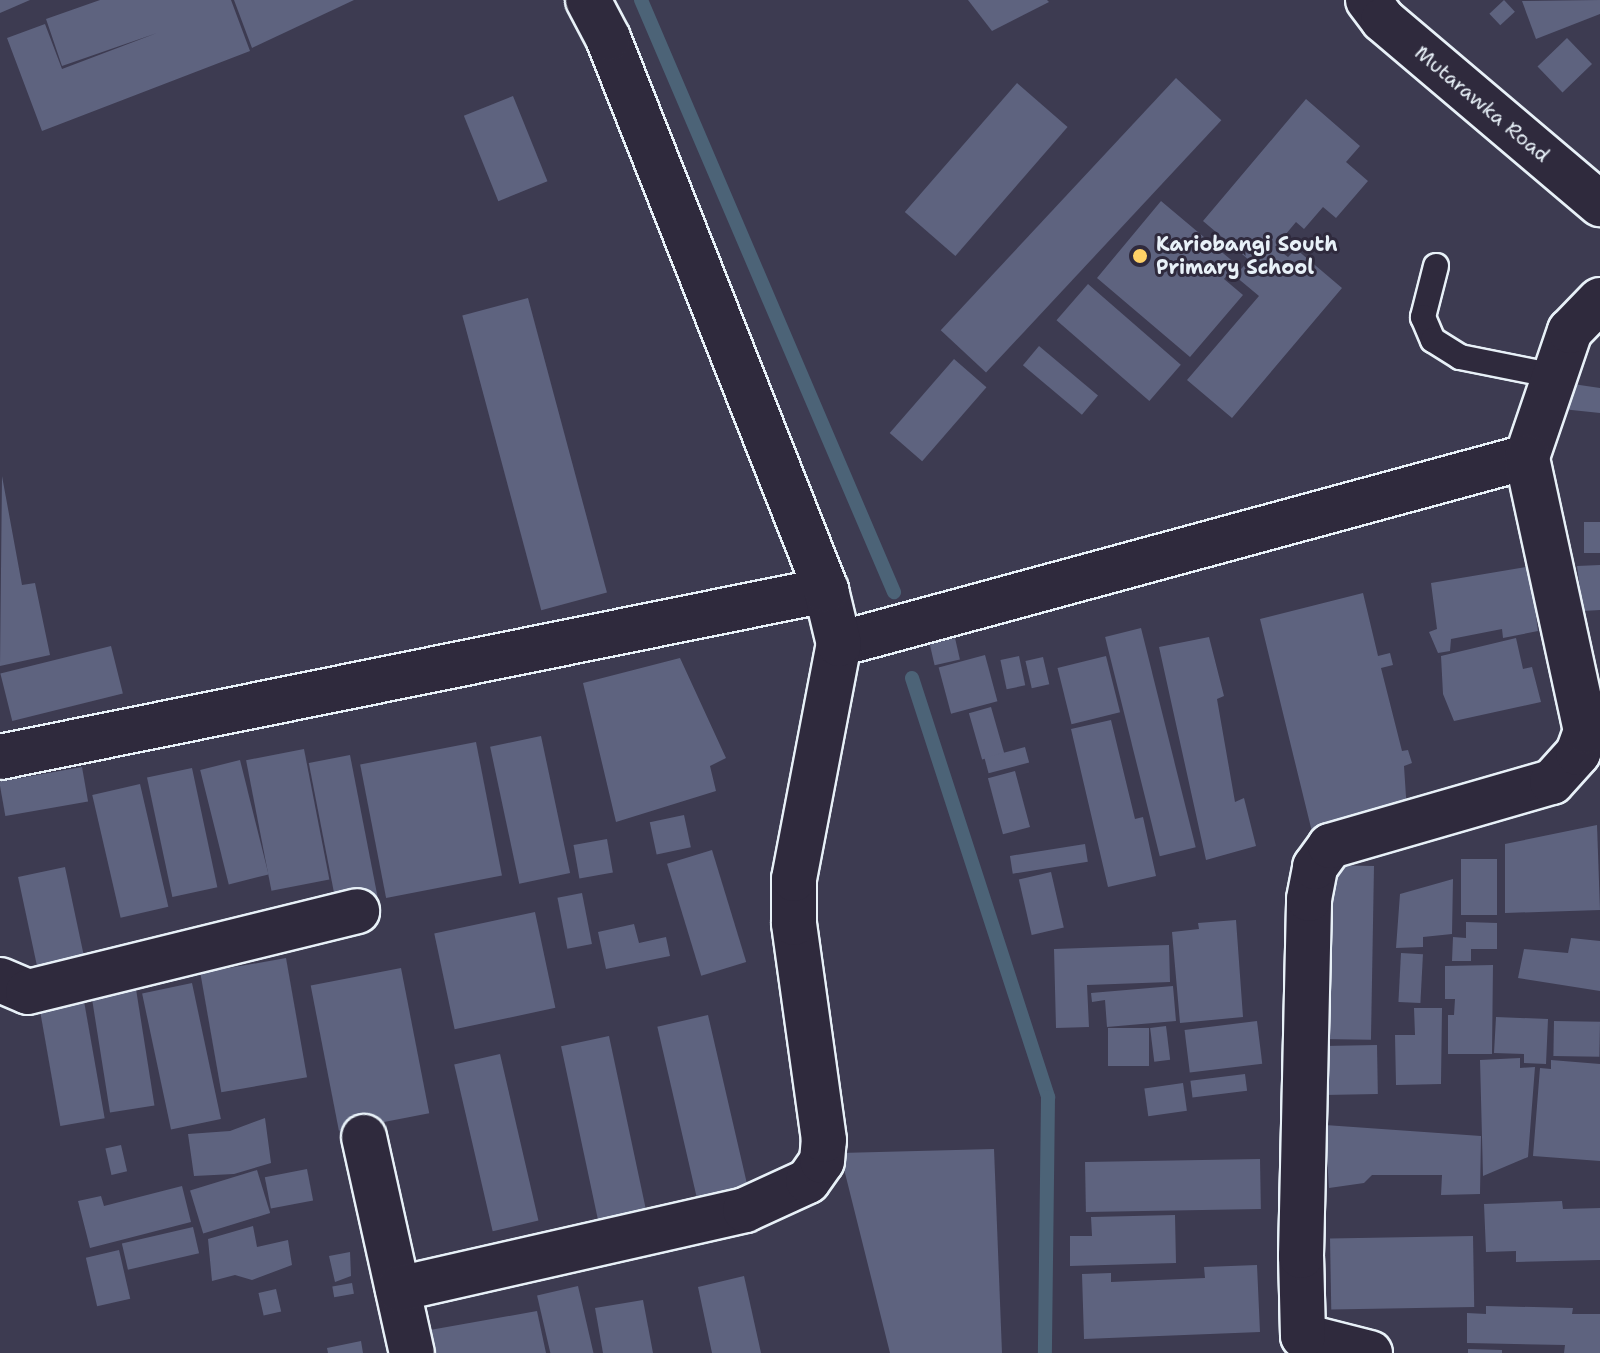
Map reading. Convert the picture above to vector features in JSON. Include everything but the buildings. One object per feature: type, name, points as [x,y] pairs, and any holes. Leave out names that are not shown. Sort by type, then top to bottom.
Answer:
[{"type":"street","points":[[398,1289],[745,1210],[808,1181],[815,1171],[824,1140],[798,960],[794,879],[839,644],[826,590],[614,53],[588,0]]},
{"type":"street","name":"Mutarawka Road","points":[[1368,0],[1383,20],[1600,204]]},
{"type":"street","points":[[1370,1353],[1303,1344],[1302,1210],[1309,899],[1315,867],[1330,846],[1552,782],[1582,779],[1586,731],[1527,457],[1570,331],[1600,300]]},
{"type":"street","points":[[839,644],[1527,457]]},
{"type":"street","points":[[0,757],[826,590]]},
{"type":"street","points":[[0,980],[28,992],[357,911]]},
{"type":"street","points":[[364,1137],[412,1353]]},
{"type":"lane","points":[[1436,266],[1423,317],[1433,340],[1460,357],[1555,376]]},
{"type":"waterway","points":[[641,0],[894,592]]},
{"type":"waterway","points":[[912,678],[1048,1097],[1045,1353]]},
{"type":"place","name":"Kariobangi South Primary School","points":[[1140,256]]}]
